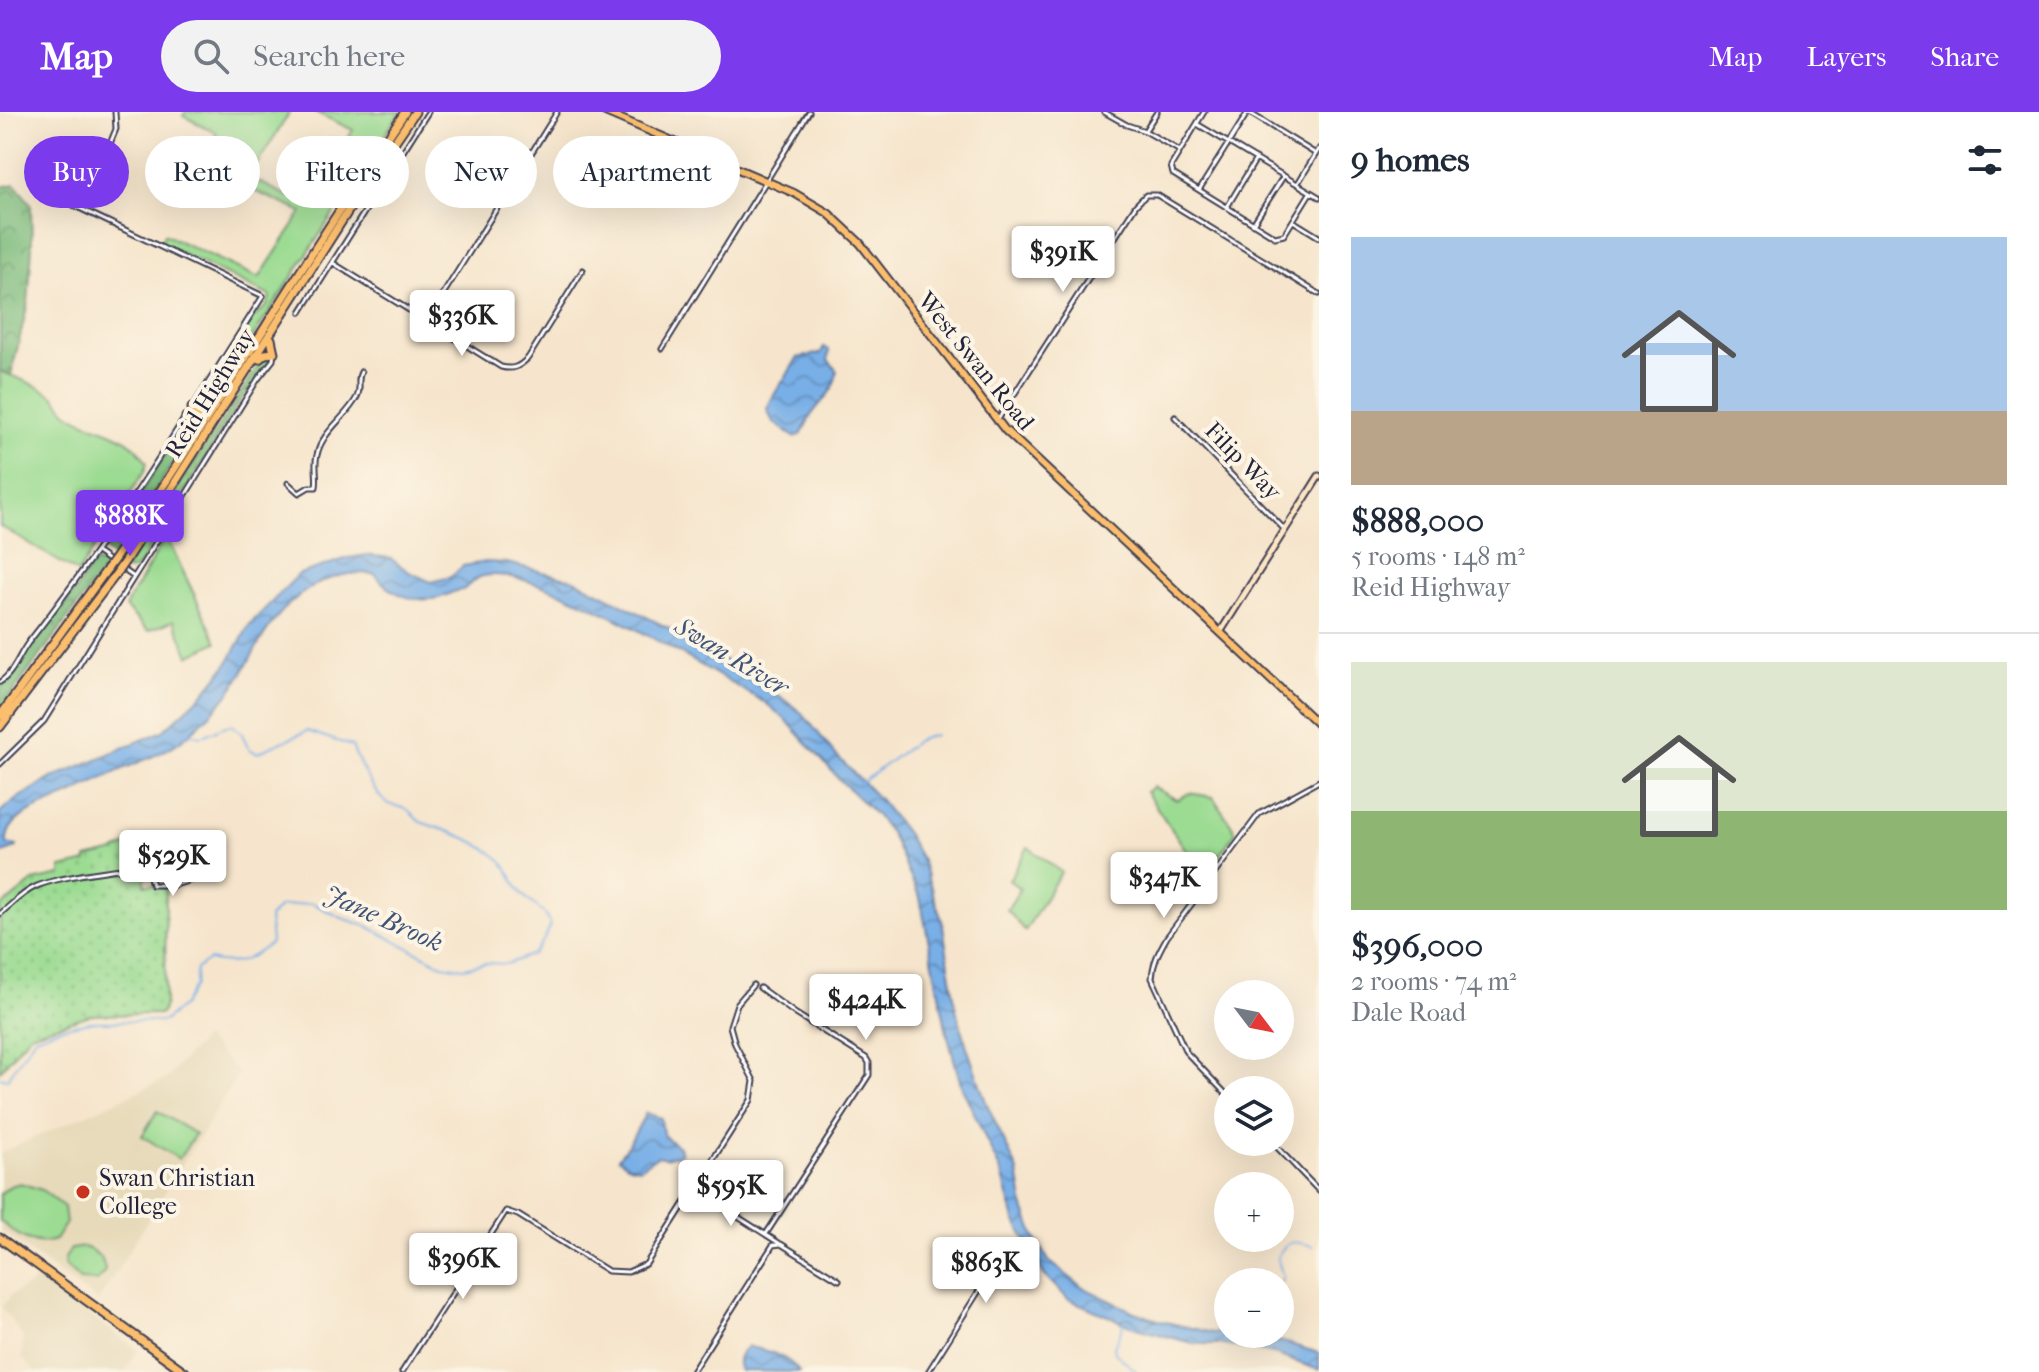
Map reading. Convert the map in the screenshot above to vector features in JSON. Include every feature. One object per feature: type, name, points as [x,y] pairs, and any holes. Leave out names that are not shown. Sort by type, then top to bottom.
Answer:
[{"type":"highway","name":"Reid Highway","points":[[0,716],[116,557],[179,463],[352,188],[405,112]]},
{"type":"highway","name":"Reid Highway","points":[[0,727],[125,561],[359,194],[415,112]]},
{"type":"highway","points":[[245,375],[263,355],[274,353],[270,341],[280,320]]},
{"type":"highway","points":[[192,408],[193,414],[203,417],[225,390]]},
{"type":"highway","points":[[179,463],[198,425],[186,417]]},
{"type":"highway","points":[[0,1240],[179,1372]]},
{"type":"highway","points":[[0,1240],[185,1372]]},
{"type":"main road","name":"West Swan Road","points":[[605,112],[766,181],[828,213],[860,243],[997,421],[1319,725]]},
{"type":"street","points":[[0,682],[9,675],[21,653],[78,579],[263,296],[77,207],[68,197],[67,190],[79,168],[105,156],[116,129],[115,112]]},
{"type":"street","points":[[301,312],[428,112]]},
{"type":"street","points":[[427,320],[557,112]]},
{"type":"street","points":[[662,349],[809,112]]},
{"type":"street","points":[[1104,112],[1180,151]]},
{"type":"street","points":[[1145,131],[1157,112]]},
{"type":"street","points":[[1204,112],[1171,170],[1253,224],[1280,238],[1310,193]]},
{"type":"street","points":[[1199,190],[1248,112],[1318,152],[1297,185]]},
{"type":"street","points":[[1197,124],[1319,197]]},
{"type":"street","points":[[1227,207],[1256,159]]},
{"type":"street","points":[[1253,224],[1283,177]]},
{"type":"street","points":[[997,421],[1136,205],[1149,194],[1157,195],[1319,294]]},
{"type":"street","points":[[1293,221],[1319,237]]},
{"type":"street","points":[[333,263],[501,367],[510,369],[520,366],[528,358],[583,270]]},
{"type":"street","points":[[0,764],[44,721],[258,379],[273,360],[274,353]]},
{"type":"street","points":[[288,483],[299,493],[316,487],[317,454],[338,419],[358,396],[360,389],[357,380],[361,372]]},
{"type":"street","name":"Filip Way","points":[[1175,417],[1285,530]]},
{"type":"street","points":[[1221,631],[1319,476]]},
{"type":"street","points":[[96,552],[134,577]]},
{"type":"street","points":[[1214,1081],[1186,1052],[1152,978],[1157,954],[1259,814],[1319,781]]},
{"type":"street","points":[[0,914],[37,886],[103,872],[142,867],[149,872],[152,885],[175,885],[191,880]]},
{"type":"street","points":[[402,1372],[502,1215],[509,1211],[599,1267],[617,1273],[646,1264],[751,1100],[754,1081],[735,1044],[730,1026],[737,1004],[753,985]]},
{"type":"street","points":[[760,988],[866,1058],[870,1069],[813,1166],[766,1234]]},
{"type":"street","points":[[1285,1156],[1319,1191]]},
{"type":"street","points":[[694,1189],[839,1280]]},
{"type":"street","points":[[692,1372],[768,1250],[773,1245],[781,1244]]},
{"type":"street","points":[[928,1372],[992,1270],[993,1260],[975,1246]]},
{"type":"shaded area","name":"Swan Christian College","points":[[204,1038],[239,1073],[98,1301],[0,1230],[0,1153],[166,1079]]},
{"type":"shaded area","points":[[37,1277],[138,1350],[125,1372],[36,1372],[22,1358],[23,1337],[2,1307],[11,1295],[30,1285]]},
{"type":"green space","points":[[185,112],[290,112],[260,160],[260,136],[215,136],[217,133],[183,116]]},
{"type":"green space","points":[[315,112],[400,112],[384,136],[349,136],[353,130]]},
{"type":"green space","points":[[260,182],[276,190],[276,200],[260,193]]},
{"type":"green space","points":[[15,184],[24,195],[24,208],[31,208],[28,303],[11,375],[0,371],[0,187]]},
{"type":"green space","points":[[293,208],[337,208],[202,415],[196,413],[195,406],[252,319],[267,306],[270,296],[164,245],[161,241],[164,234],[259,278],[302,212]]},
{"type":"green space","points":[[265,356],[269,357],[269,361],[237,405],[137,568],[128,571],[125,569]]},
{"type":"green space","points":[[0,371],[46,391],[80,419],[131,443],[147,463],[78,573],[0,526]]},
{"type":"green space","points":[[191,422],[194,430],[113,557],[105,547],[186,423]]},
{"type":"green space","points":[[166,536],[217,642],[189,656],[174,620],[148,631],[125,607]]},
{"type":"green space","points":[[100,562],[106,567],[0,710],[0,686],[12,676],[23,656],[88,570],[94,563]]},
{"type":"green space","points":[[1153,787],[1177,800],[1189,793],[1213,797],[1236,832],[1204,876],[1146,792]]},
{"type":"green space","points":[[144,838],[153,845],[152,860],[145,865],[145,885],[166,885],[165,1002],[161,1014],[90,1015],[30,1034],[0,1071],[0,908],[33,881],[61,875],[61,868],[87,862],[87,858],[115,851]]},
{"type":"green space","points":[[1028,847],[1061,872],[1025,931],[1007,910],[1020,889],[1009,880]]},
{"type":"green space","points":[[157,1111],[195,1134],[179,1159],[142,1136]]},
{"type":"green space","points":[[20,1183],[42,1190],[64,1207],[66,1223],[55,1240],[33,1241],[0,1221],[0,1194]]},
{"type":"green space","points":[[84,1247],[96,1253],[103,1262],[105,1271],[97,1281],[80,1280],[64,1265],[71,1249]]},
{"type":"water","points":[[824,347],[829,350],[828,360],[837,371],[836,379],[801,435],[794,437],[773,422],[767,409],[797,358],[821,353]]},
{"type":"water","points":[[367,555],[390,558],[409,572],[431,582],[451,577],[463,566],[486,562],[507,563],[575,580],[680,634],[767,686],[803,714],[835,754],[879,799],[906,833],[922,861],[942,920],[956,1009],[967,1047],[986,1102],[1018,1171],[1024,1208],[1035,1237],[1049,1261],[1082,1287],[1134,1312],[1214,1333],[1214,1344],[1196,1344],[1136,1328],[1068,1299],[1044,1275],[1015,1220],[1002,1174],[961,1085],[947,1033],[920,898],[891,834],[876,815],[766,703],[583,602],[509,576],[483,576],[463,590],[429,599],[411,598],[394,592],[375,574],[338,576],[321,582],[279,614],[227,695],[187,735],[161,752],[29,812],[12,826],[8,834],[7,844],[16,848],[0,854],[0,812],[52,778],[163,731],[203,694],[226,666],[250,624],[299,574]]},
{"type":"water","points":[[646,1113],[661,1118],[664,1136],[679,1147],[681,1154],[665,1158],[658,1156],[639,1168],[629,1166],[618,1158]]},
{"type":"water","points":[[1294,1345],[1319,1353],[1319,1370],[1274,1354],[1240,1348],[1294,1348]]},
{"type":"water","points":[[748,1347],[776,1355],[790,1362],[799,1372],[740,1371],[739,1357]]},
{"type":"waterway","name":"Jane Brook","points":[[0,1077],[7,1079],[35,1037],[60,1028],[90,1022],[164,1021],[182,1006],[195,985],[196,969],[209,960],[228,963],[242,961],[271,943],[269,918],[279,907],[312,903],[367,926],[442,965],[464,968],[485,963],[507,964],[533,954],[545,938],[550,925],[542,910],[523,895],[500,859],[470,840],[421,822],[407,809],[387,803],[372,785],[352,746],[307,731],[257,753],[249,749],[242,734],[232,725],[200,736],[189,732]]},
{"type":"waterway","points":[[860,784],[918,740],[935,735]]},
{"type":"waterway","points":[[1280,1268],[1277,1257],[1288,1244],[1296,1242],[1313,1246]]},
{"type":"waterway","points":[[1125,1322],[1114,1347],[1115,1353],[1137,1372]]},
{"type":"place","name":"Swan Christian College","points":[[83,1192]]},
{"type":"water label","name":"Swan River","points":[[732,656]]}]
